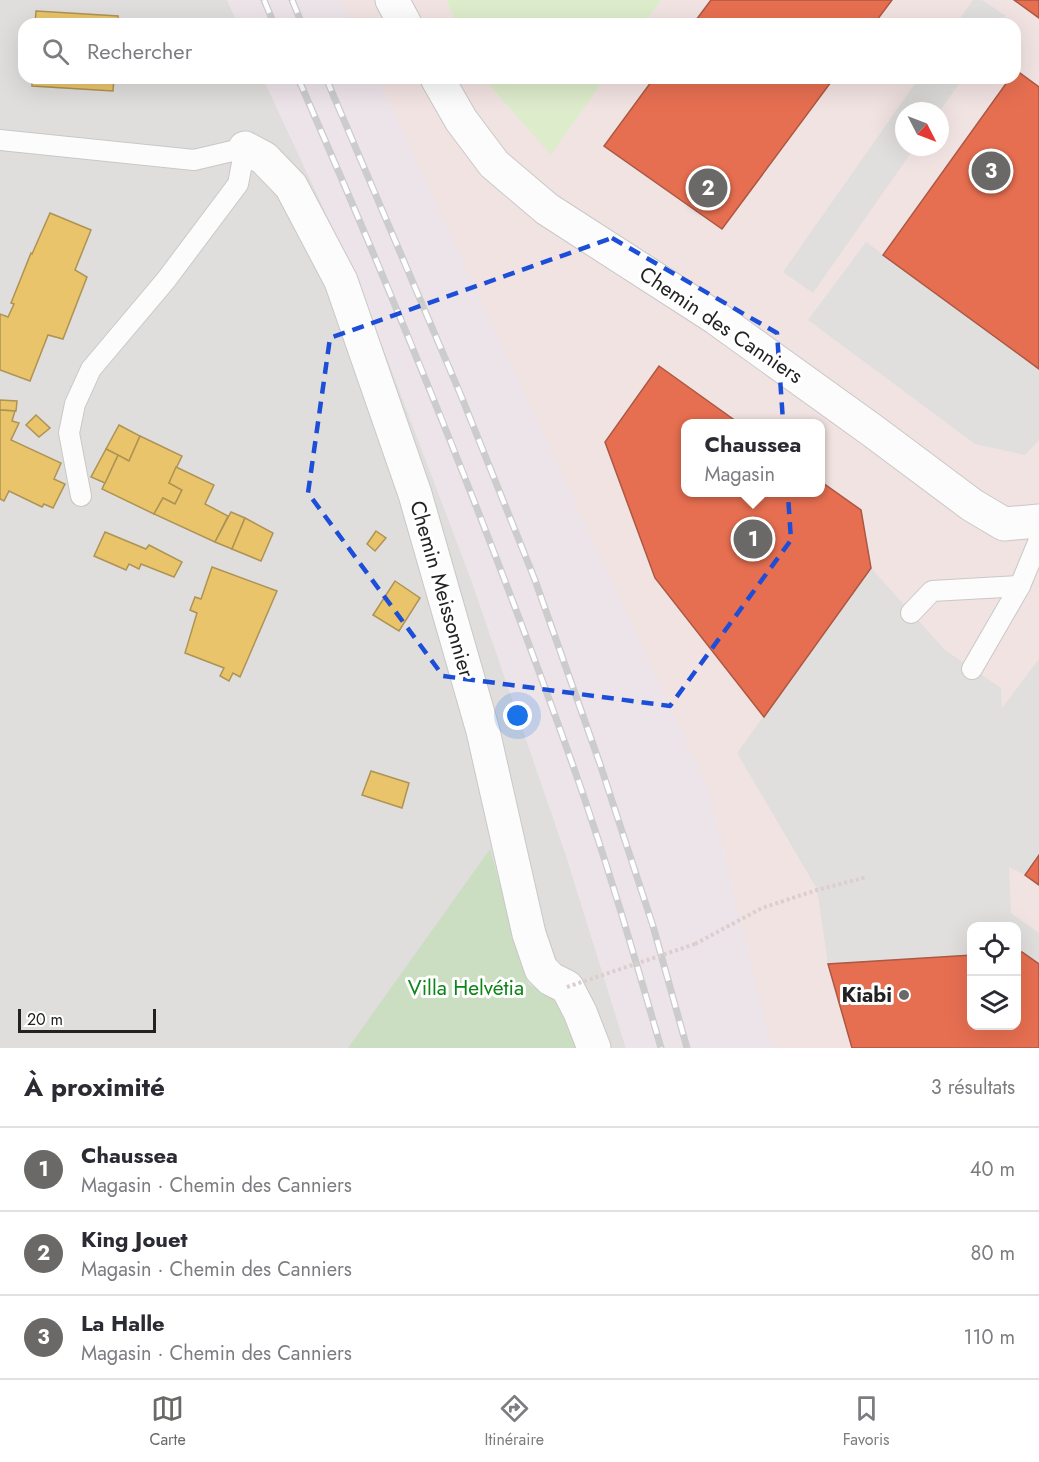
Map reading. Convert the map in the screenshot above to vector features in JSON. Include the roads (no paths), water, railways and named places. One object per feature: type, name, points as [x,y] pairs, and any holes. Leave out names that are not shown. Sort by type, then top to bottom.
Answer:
[{"type":"street","points":[[392,0],[402,18]]},
{"type":"street","name":"Chemin des Canniers","points":[[441,84],[462,120],[494,164],[547,209],[716,318],[972,505],[1004,524],[1039,521]]},
{"type":"street","name":"Chemin Meissonnier","points":[[245,148],[264,158],[291,186],[341,281],[425,528],[483,731],[529,934],[541,969],[551,979],[567,987],[594,1048]]},
{"type":"lane","points":[[0,140],[194,160],[245,148],[238,184],[166,280],[91,369],[75,404],[69,433],[81,496]]},
{"type":"lane","points":[[972,669],[1020,586],[1039,540]]},
{"type":"lane","points":[[911,613],[932,591],[1020,586]]},
{"type":"railway","points":[[264,0],[272,18]]},
{"type":"railway","points":[[292,0],[300,18]]},
{"type":"railway","points":[[301,84],[440,416],[508,587],[595,831],[661,1048]]},
{"type":"railway","points":[[329,84],[462,398],[535,580],[600,764],[653,926],[687,1048]]},
{"type":"place","name":"La Halle","points":[[991,171]]},
{"type":"place","name":"King Jouet","points":[[708,188]]},
{"type":"place","name":"Chaussea","points":[[753,539]]},
{"type":"place","name":"Kiabi","points":[[904,995]]},
{"type":"park label","name":"Villa Helvétia","points":[[466,988]]}]
